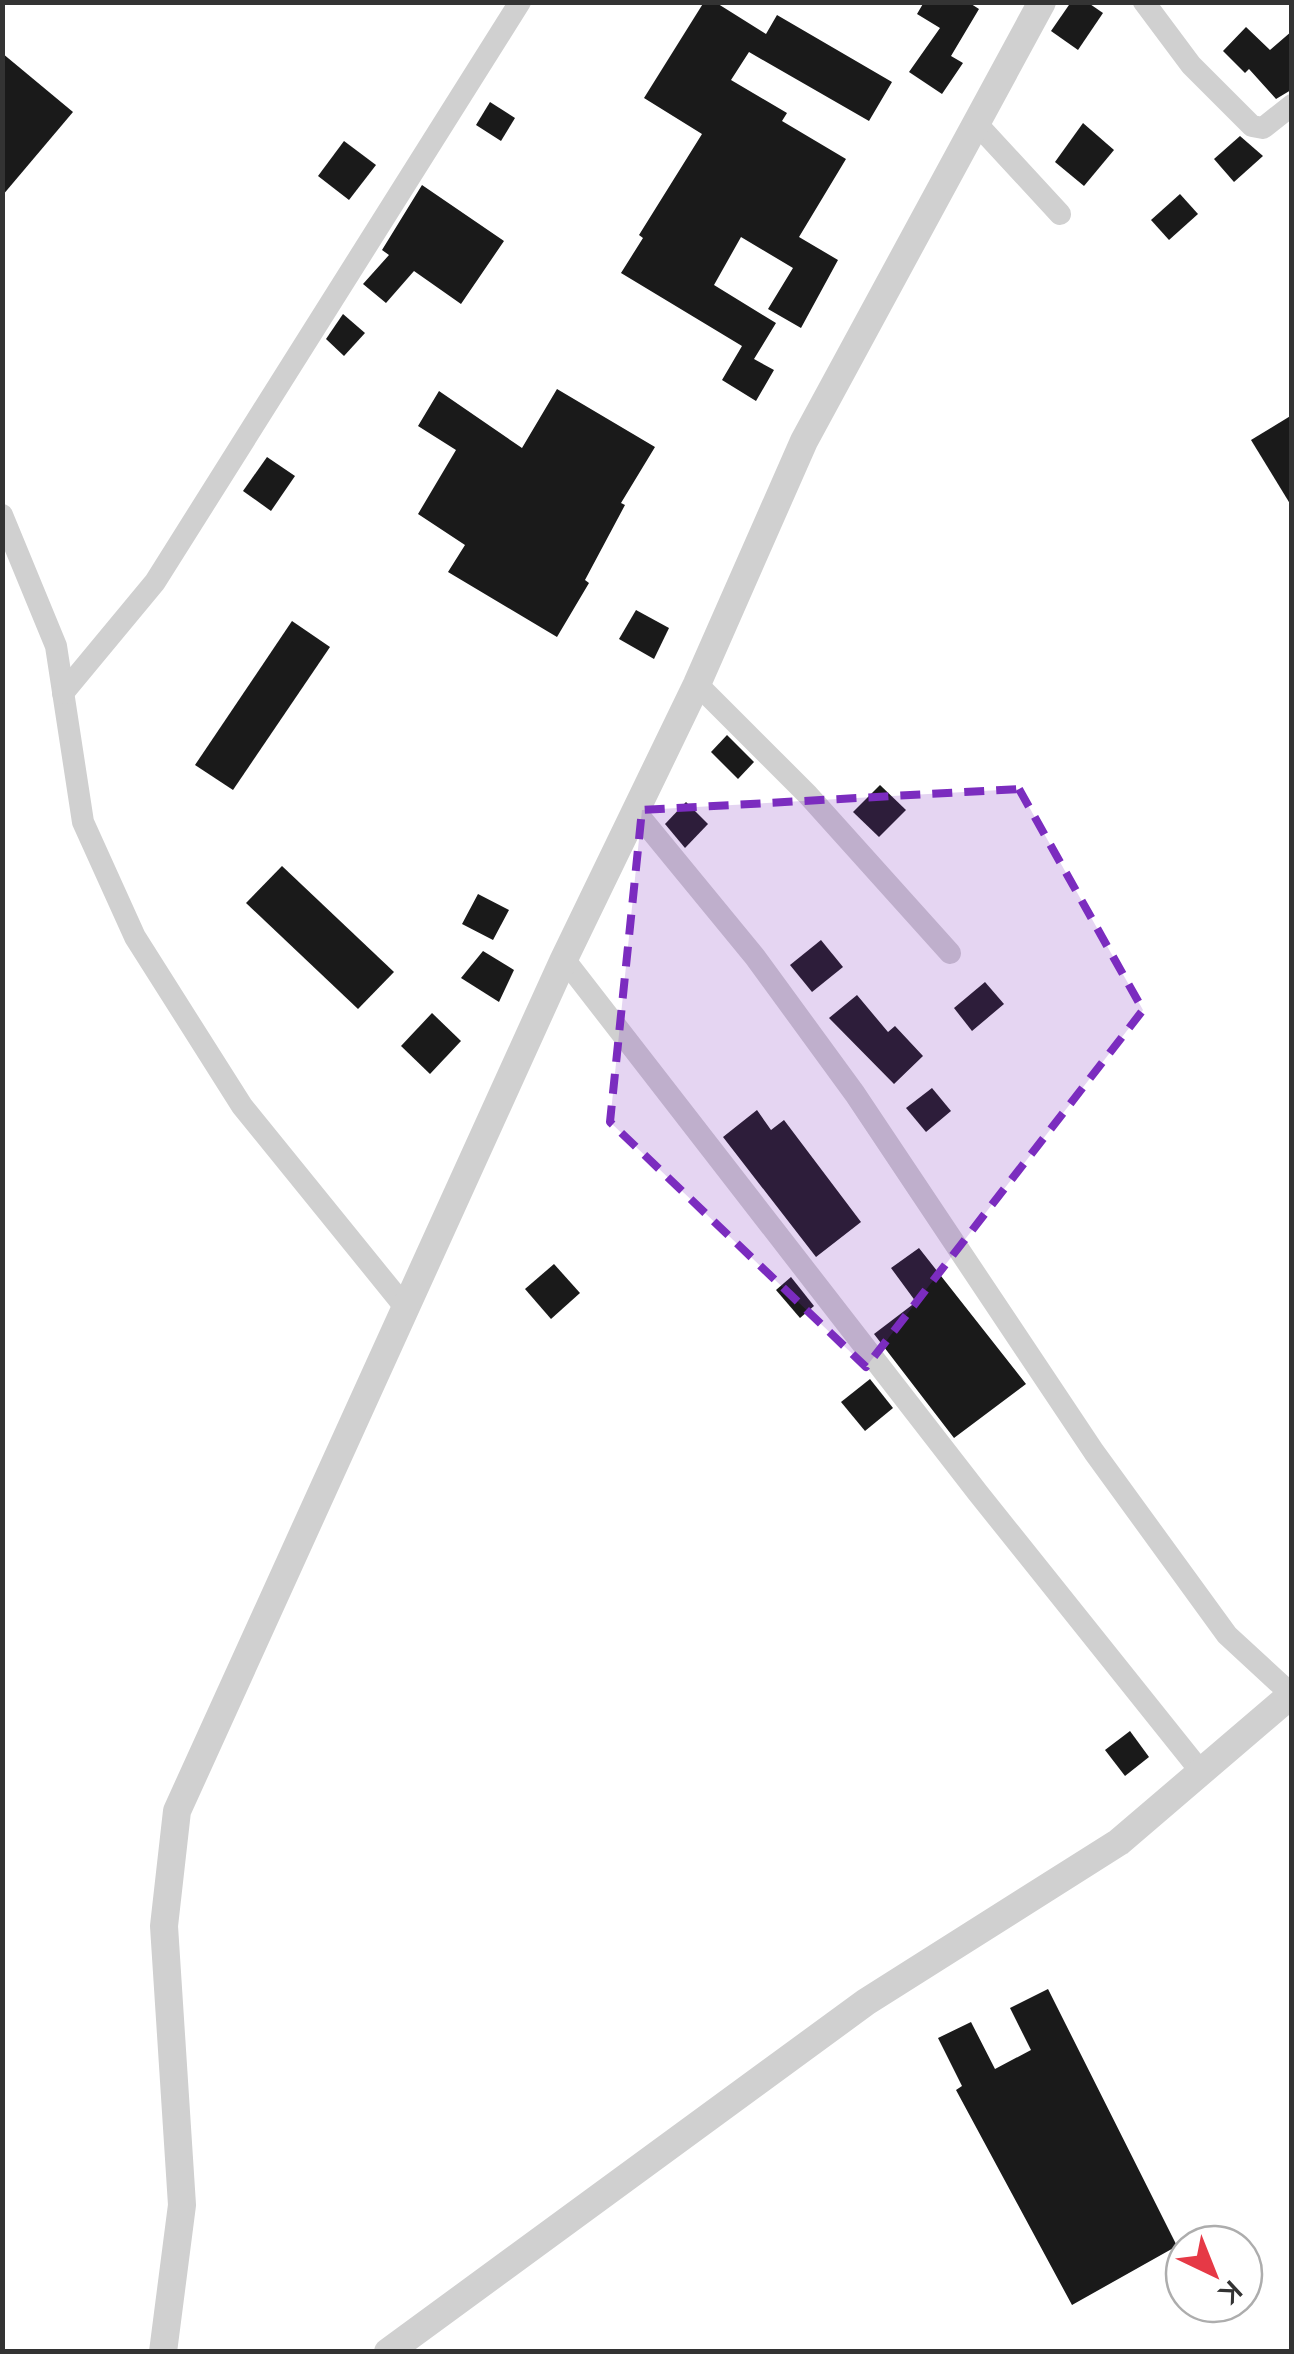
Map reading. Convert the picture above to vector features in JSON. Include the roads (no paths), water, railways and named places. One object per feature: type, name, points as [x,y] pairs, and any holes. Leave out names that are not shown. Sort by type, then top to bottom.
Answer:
[{"type":"street","points":[[63,693],[155,582],[520,2]]},
{"type":"street","points":[[163,2352],[182,2205],[164,1926],[177,1811],[564,959],[697,684],[804,441],[1042,2]]},
{"type":"street","points":[[1144,2],[1191,64],[1252,126],[1263,128],[1292,105]]},
{"type":"street","points":[[976,123],[1060,214]]},
{"type":"street","points":[[2,515],[56,646],[83,822],[134,937],[242,1106],[405,1306]]},
{"type":"street","points":[[697,684],[808,795],[950,953]]},
{"type":"street","points":[[388,2352],[866,2002],[1119,1842],[1292,1694],[1227,1635],[1094,1452],[855,1094],[754,957],[636,812]]},
{"type":"street","points":[[564,959],[978,1493],[1202,1773]]}]
